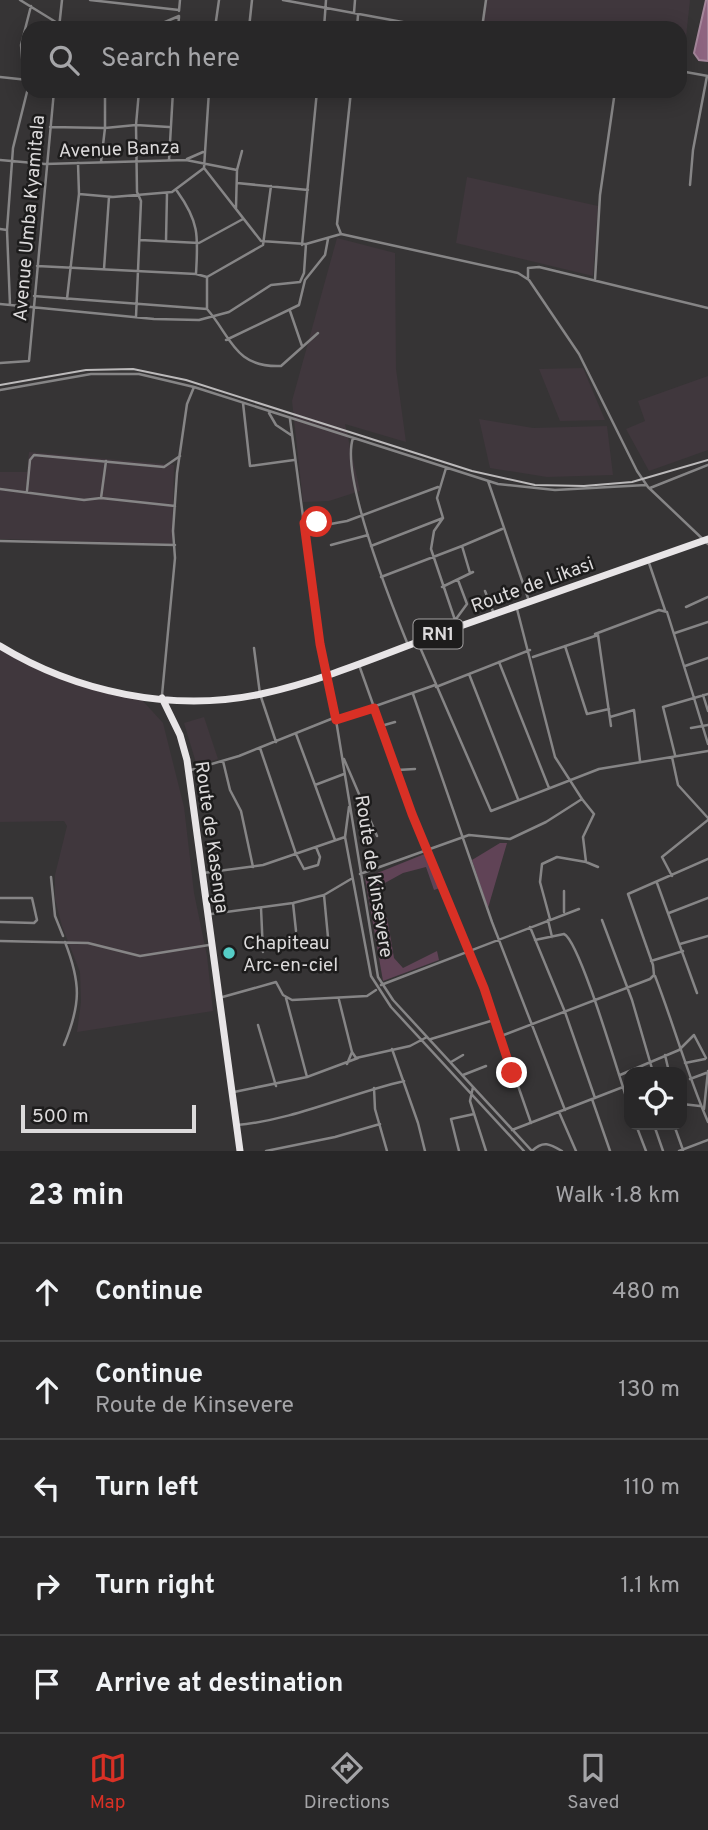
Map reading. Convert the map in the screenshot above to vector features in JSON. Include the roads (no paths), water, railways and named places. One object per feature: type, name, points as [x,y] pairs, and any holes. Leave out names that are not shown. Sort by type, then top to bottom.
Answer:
[{"type":"highway","name":"Route de Likasi","points":[[162,698],[260,694],[328,675],[456,624],[494,614],[706,541]]},
{"type":"highway","name":"RN1","points":[[0,646],[74,681],[144,697],[162,698]]},
{"type":"highway","points":[[144,697],[164,707]]},
{"type":"highway","name":"Route de Kasenga","points":[[162,698],[183,744],[188,771],[240,1151]]},
{"type":"highway","points":[[170,717],[171,707],[179,699]]},
{"type":"street","points":[[20,0],[52,21]]},
{"type":"street","points":[[60,21],[62,0]]},
{"type":"street","points":[[90,0],[179,10]]},
{"type":"street","points":[[179,21],[180,0]]},
{"type":"street","points":[[216,21],[219,0]]},
{"type":"street","points":[[250,21],[252,0]]},
{"type":"street","points":[[283,0],[396,21]]},
{"type":"street","points":[[325,21],[326,0]]},
{"type":"street","points":[[355,0],[356,21]]},
{"type":"street","points":[[483,21],[486,0]]},
{"type":"street","points":[[26,21],[31,6]]},
{"type":"street","points":[[167,21],[179,16]]},
{"type":"street","points":[[687,72],[708,76],[693,150],[690,185]]},
{"type":"street","points":[[0,77],[21,79]]},
{"type":"street","points":[[10,305],[7,230],[13,145],[25,98]]},
{"type":"street","name":"Avenue Umba Kyamitala","points":[[0,363],[29,361],[53,98]]},
{"type":"street","points":[[102,162],[105,98]]},
{"type":"street","points":[[136,317],[140,240],[136,125],[138,98]]},
{"type":"street","points":[[169,160],[172,98]]},
{"type":"street","points":[[208,98],[204,169],[264,243],[304,245],[341,234],[518,273],[528,280],[579,354],[621,444],[648,486],[706,541]]},
{"type":"street","points":[[226,340],[290,311],[302,302],[317,98]]},
{"type":"street","points":[[341,234],[337,224],[350,98]]},
{"type":"street","points":[[595,280],[600,195],[614,98]]},
{"type":"street","points":[[50,127],[169,127]]},
{"type":"street","points":[[236,208],[237,170],[242,150]]},
{"type":"street","points":[[186,160],[203,152]]},
{"type":"street","name":"Avenue Banza","points":[[0,160],[46,164],[186,160],[237,170]]},
{"type":"street","points":[[67,299],[79,194],[78,163]]},
{"type":"street","points":[[79,194],[109,197],[177,191],[204,169]]},
{"type":"street","points":[[237,183],[308,190]]},
{"type":"street","points":[[37,266],[197,274],[207,277],[254,253],[264,243],[271,186]]},
{"type":"street","points":[[177,191],[194,216],[199,243],[197,274]]},
{"type":"street","points":[[166,241],[167,193]]},
{"type":"street","points":[[104,270],[109,197]]},
{"type":"street","points":[[140,240],[199,243],[244,219]]},
{"type":"street","points":[[0,229],[7,230]]},
{"type":"street","points":[[0,304],[199,320],[229,312],[271,285],[295,284],[304,279],[325,256],[328,239]]},
{"type":"street","points":[[528,280],[527,270],[535,266],[708,308]]},
{"type":"street","points":[[206,309],[207,277]]},
{"type":"street","points":[[34,296],[206,309],[222,327],[226,340],[239,354],[274,366],[281,366],[318,333]]},
{"type":"street","points":[[290,311],[302,345]]},
{"type":"street","points":[[0,390],[118,372],[153,376],[488,481],[524,489],[555,491],[648,486],[708,465]]},
{"type":"street","points":[[162,698],[180,456],[187,404],[194,387]]},
{"type":"street","points":[[243,403],[250,466],[294,460]]},
{"type":"street","points":[[268,412],[276,425],[291,435]]},
{"type":"street","name":"Route de Kinsevere","points":[[290,419],[320,644],[336,719],[376,972],[382,984],[429,1038],[532,1151]]},
{"type":"street","points":[[353,438],[351,463],[368,535],[381,577],[408,645]]},
{"type":"street","points":[[27,491],[32,456],[164,467],[180,456]]},
{"type":"street","points":[[101,498],[106,461]]},
{"type":"street","points":[[446,468],[438,487],[437,501],[443,518],[432,539],[432,557],[456,624]]},
{"type":"street","points":[[488,481],[502,529],[529,602]]},
{"type":"street","points":[[304,523],[325,525],[363,516],[438,487]]},
{"type":"street","points":[[0,489],[84,500],[101,498],[175,506]]},
{"type":"street","points":[[371,546],[443,518]]},
{"type":"street","points":[[381,577],[502,529]]},
{"type":"street","points":[[331,545],[368,535]]},
{"type":"street","points":[[0,541],[175,545]]},
{"type":"street","points":[[442,587],[472,573],[462,546]]},
{"type":"street","points":[[648,560],[708,744]]},
{"type":"street","points":[[456,624],[467,604],[458,580]]},
{"type":"street","points":[[485,591],[494,614]]},
{"type":"street","points":[[686,607],[708,597]]},
{"type":"street","points":[[516,606],[530,650],[555,757],[594,814],[583,834],[586,862]]},
{"type":"street","points":[[532,658],[657,610],[666,610]]},
{"type":"street","points":[[674,633],[708,622]]},
{"type":"street","points":[[595,634],[599,639],[611,726]]},
{"type":"street","points":[[418,641],[435,686],[491,811],[599,769],[708,751]]},
{"type":"street","points":[[565,646],[587,714],[609,709]]},
{"type":"street","points":[[254,648],[260,694],[276,742]]},
{"type":"street","points":[[188,771],[374,708],[530,650]]},
{"type":"street","points":[[684,666],[708,658]]},
{"type":"street","points":[[499,662],[549,788]]},
{"type":"street","points":[[358,663],[531,1123]]},
{"type":"street","points":[[469,674],[518,799]]},
{"type":"street","points":[[413,694],[498,939],[565,1110]]},
{"type":"street","points":[[672,876],[662,857],[708,819],[678,785],[663,707],[708,694]]},
{"type":"street","points":[[703,695],[708,711]]},
{"type":"street","points":[[610,717],[634,710],[640,761]]},
{"type":"street","points":[[381,726],[395,722]]},
{"type":"street","points":[[691,728],[708,725]]},
{"type":"street","points":[[296,734],[335,840]]},
{"type":"street","points":[[260,748],[296,854],[307,870],[320,861],[316,847]]},
{"type":"street","points":[[341,755],[377,836]]},
{"type":"street","points":[[223,761],[230,790],[239,805],[253,867]]},
{"type":"street","points":[[396,770],[415,769]]},
{"type":"street","points":[[315,785],[344,774]]},
{"type":"street","points":[[360,874],[429,850],[442,842],[473,834],[495,840],[510,839],[550,820],[582,799]]},
{"type":"street","points":[[350,804],[345,837],[351,879],[359,906],[371,976],[377,989],[470,1095],[524,1151]]},
{"type":"street","points":[[202,874],[253,867],[345,837]]},
{"type":"street","points":[[552,937],[540,882],[544,861],[557,857],[598,867]]},
{"type":"street","points":[[704,1106],[679,1050],[668,1005],[654,975],[628,895],[708,859]]},
{"type":"street","points":[[51,877],[55,916],[74,964],[78,998],[74,1020],[64,1045]]},
{"type":"street","points":[[208,915],[293,903],[324,894],[351,879]]},
{"type":"street","points":[[657,883],[697,993]]},
{"type":"street","points":[[0,922],[36,922],[32,898],[35,891]]},
{"type":"street","points":[[564,891],[564,914]]},
{"type":"street","points":[[302,947],[323,949],[330,946],[324,894]]},
{"type":"street","points":[[0,898],[32,898]]},
{"type":"street","points":[[669,913],[708,898]]},
{"type":"street","points":[[293,903],[296,931]]},
{"type":"street","points":[[261,908],[263,952]]},
{"type":"street","points":[[286,998],[339,999],[369,995],[382,984],[579,909]]},
{"type":"street","points":[[602,920],[651,1067]]},
{"type":"street","points":[[530,927],[565,1012],[610,1151]]},
{"type":"street","points":[[535,940],[564,934],[570,937],[624,1089]]},
{"type":"street","points":[[680,944],[708,937]]},
{"type":"street","points":[[0,941],[64,940],[140,956],[212,945]]},
{"type":"street","points":[[651,961],[683,951]]},
{"type":"street","points":[[500,1036],[627,990],[646,982],[654,975]]},
{"type":"street","points":[[219,998],[276,982],[286,998],[307,1077]]},
{"type":"street","points":[[339,999],[352,1052],[358,1058]]},
{"type":"street","points":[[232,1092],[276,1086],[347,1064],[358,1058],[494,1020]]},
{"type":"street","points":[[258,1025],[276,1086]]},
{"type":"street","points":[[643,1067],[679,1050],[694,1035],[707,1058],[685,1063]]},
{"type":"street","points":[[392,1049],[425,1151]]},
{"type":"street","points":[[347,1064],[352,1052]]},
{"type":"street","points":[[451,1062],[463,1055]]},
{"type":"street","points":[[665,1055],[668,1067]]},
{"type":"street","points":[[463,1075],[486,1066]]},
{"type":"street","points":[[690,1079],[707,1072],[703,1111],[708,1122]]},
{"type":"street","points":[[620,1074],[624,1073]]},
{"type":"street","points":[[237,1125],[283,1118],[404,1081]]},
{"type":"street","points":[[473,1086],[470,1095],[486,1151]]},
{"type":"street","points":[[512,1130],[623,1086]]},
{"type":"street","points":[[374,1088],[375,1109],[387,1151]]},
{"type":"street","points":[[559,1112],[576,1151]]},
{"type":"street","points":[[459,1151],[451,1118],[474,1114]]},
{"type":"street","points":[[267,1151],[380,1124]]},
{"type":"street","points":[[638,1130],[646,1151]]},
{"type":"street","points":[[656,1130],[663,1151]]},
{"type":"street","points":[[675,1130],[680,1151],[708,1140]]},
{"type":"street","points":[[532,1151],[539,1144],[550,1144],[562,1151]]},
{"type":"street","points":[[294,1146],[295,1151]]},
{"type":"railway","points":[[0,385],[86,370],[133,369],[186,380],[472,471],[535,485],[584,486],[632,482],[708,460]]},
{"type":"place","name":"Chapiteau Arc-en-ciel","points":[[229,953]]}]
